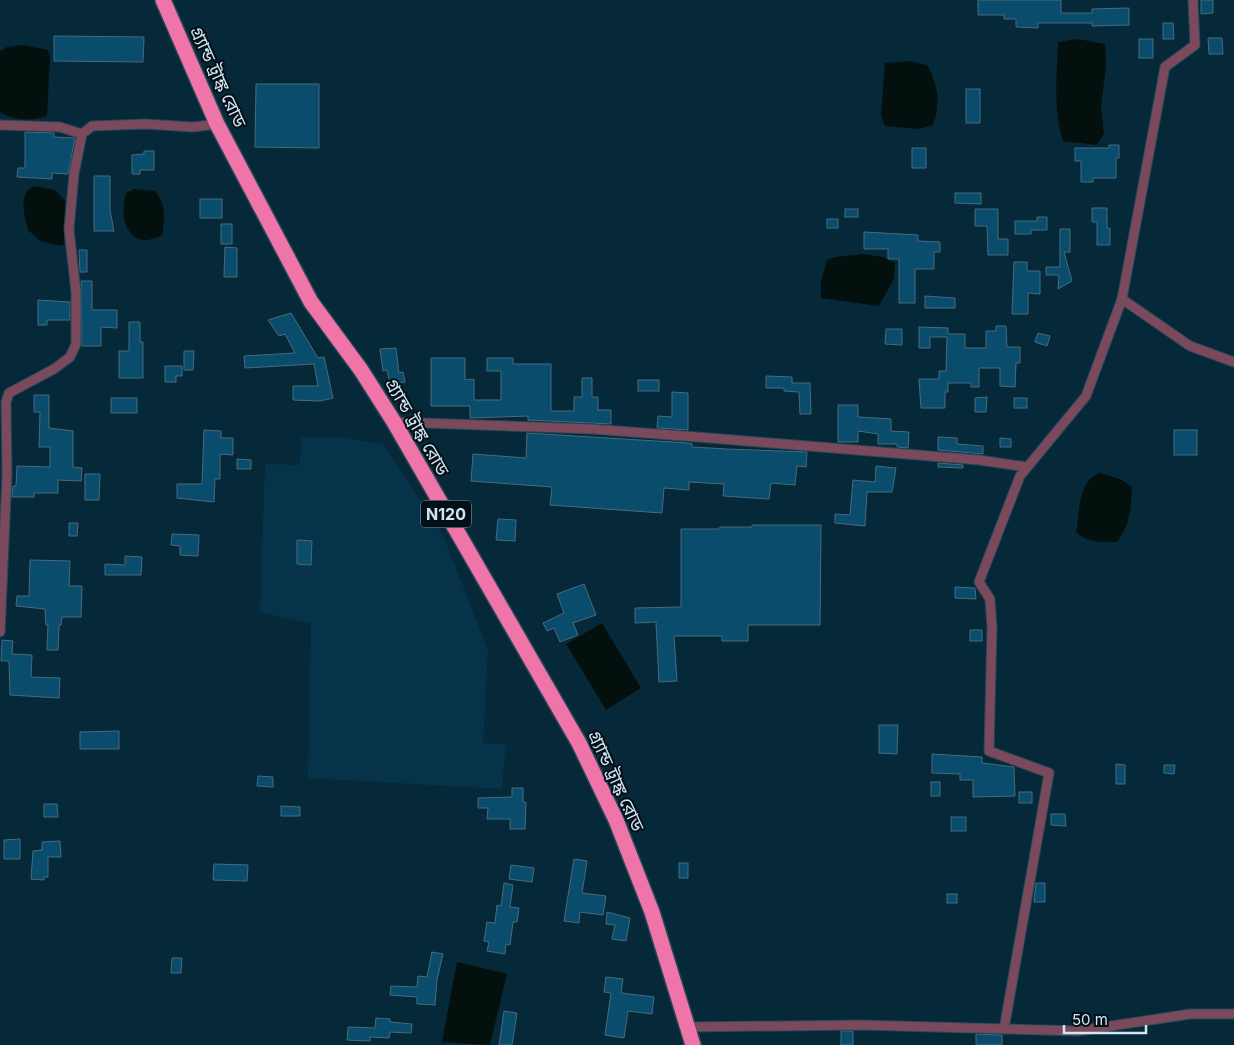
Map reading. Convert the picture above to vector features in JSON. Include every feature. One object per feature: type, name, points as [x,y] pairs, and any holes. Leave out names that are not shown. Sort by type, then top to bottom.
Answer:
[{"type":"highway","name":"গ্র্যান্ড ট্রাঙ্ক রোড","points":[[163,0],[217,124],[311,302],[361,370],[394,422],[579,743],[616,820],[652,912],[693,1045]]},
{"type":"street","points":[[1004,1029],[1049,773],[989,751],[992,627],[990,599],[979,582],[1020,476],[1086,396],[1122,299],[1165,67],[1195,45],[1193,0]]},
{"type":"street","points":[[0,632],[7,475],[3,418],[9,393],[54,369],[70,356],[76,344],[76,292],[69,229],[74,174],[82,134],[92,126],[145,124],[193,128],[217,124]]},
{"type":"street","points":[[0,125],[60,128],[82,134]]},
{"type":"street","points":[[1122,299],[1190,346],[1234,362]]},
{"type":"street","points":[[394,422],[592,429],[952,458],[1028,467]]},
{"type":"street","points":[[688,1026],[861,1025],[1078,1031],[1190,1014],[1234,1014]]},
{"type":"shaded area","points":[[1078,39],[1105,44],[1106,67],[1101,106],[1104,133],[1097,145],[1063,141],[1060,129],[1056,92],[1058,42]]},
{"type":"shaded area","points":[[23,45],[48,50],[50,57],[47,115],[36,119],[10,117],[0,112],[0,51],[7,47]]},
{"type":"shaded area","points":[[909,61],[927,65],[934,79],[938,102],[933,125],[918,129],[885,126],[881,116],[885,63]]},
{"type":"shaded area","points":[[34,186],[55,190],[65,201],[64,244],[61,246],[40,241],[28,230],[24,212],[24,199],[25,194]]},
{"type":"shaded area","points":[[134,189],[155,191],[159,196],[164,212],[162,235],[141,240],[129,230],[125,222],[124,203],[126,193]]},
{"type":"shaded area","points":[[863,254],[883,257],[895,263],[894,279],[879,306],[821,298],[821,281],[827,260],[839,256]]},
{"type":"shaded area","points":[[301,437],[342,437],[384,445],[444,537],[488,651],[483,743],[506,744],[502,789],[308,778],[311,624],[260,612],[265,464],[300,465]]},
{"type":"shaded area","points":[[1101,473],[1122,480],[1132,487],[1127,523],[1117,542],[1090,540],[1076,532],[1084,489],[1093,476]]},
{"type":"shaded area","points":[[602,623],[641,688],[606,710],[566,644]]},
{"type":"shaded area","points":[[457,962],[507,974],[490,1045],[442,1042]]},
{"type":"building","points":[[978,0],[1061,0],[1061,13],[1092,13],[1092,9],[1129,8],[1129,25],[1092,26],[1092,23],[1038,23],[1038,28],[1016,27],[1016,19],[1004,19],[1004,15],[978,15]]},
{"type":"building","points":[[1201,0],[1213,0],[1213,13],[1201,14]]},
{"type":"building","points":[[1163,23],[1173,23],[1174,39],[1163,39]]},
{"type":"building","points":[[54,36],[144,37],[143,62],[54,61]]},
{"type":"building","points":[[1208,38],[1222,38],[1223,54],[1209,54]]},
{"type":"building","points":[[1139,39],[1153,39],[1153,58],[1139,58]]},
{"type":"building","points":[[256,84],[319,84],[319,148],[255,147]]},
{"type":"building","points":[[966,89],[980,89],[980,123],[966,123]]},
{"type":"building","points":[[25,132],[54,133],[54,137],[75,138],[68,174],[52,173],[52,179],[17,177],[18,168],[25,168]]},
{"type":"building","points":[[1109,145],[1119,145],[1119,158],[1116,158],[1116,178],[1093,178],[1093,182],[1081,182],[1081,161],[1075,161],[1075,148],[1109,148]]},
{"type":"building","points":[[912,148],[926,148],[926,168],[912,168]]},
{"type":"building","points":[[144,151],[154,151],[154,170],[140,170],[140,174],[132,174],[132,155],[144,154]]},
{"type":"building","points":[[94,176],[110,176],[110,210],[114,231],[94,231]]},
{"type":"building","points":[[955,193],[981,193],[981,204],[955,203]]},
{"type":"building","points":[[200,199],[222,199],[222,218],[200,218]]},
{"type":"building","points":[[1092,208],[1107,208],[1107,228],[1110,228],[1110,245],[1097,245],[1097,222],[1092,222]]},
{"type":"building","points":[[845,209],[858,209],[858,217],[845,217]]},
{"type":"building","points":[[975,209],[998,209],[998,239],[1008,239],[1008,255],[988,255],[987,226],[975,226]]},
{"type":"building","points":[[1037,217],[1047,217],[1047,230],[1031,230],[1031,234],[1015,234],[1015,221],[1037,221]]},
{"type":"building","points":[[827,219],[838,219],[838,228],[827,228]]},
{"type":"building","points":[[221,224],[232,224],[232,244],[221,244]]},
{"type":"building","points":[[1060,229],[1070,229],[1070,252],[1064,252],[1072,281],[1058,289],[1059,275],[1046,275],[1046,267],[1060,267]]},
{"type":"building","points":[[864,232],[918,235],[918,241],[940,242],[940,252],[934,252],[934,269],[915,269],[915,303],[899,303],[899,259],[888,259],[888,249],[864,249]]},
{"type":"building","points":[[225,247],[237,248],[237,277],[224,277]]},
{"type":"building","points":[[79,250],[87,250],[87,272],[80,272]]},
{"type":"building","points":[[1014,262],[1027,262],[1027,271],[1040,271],[1040,294],[1028,293],[1028,314],[1012,314]]},
{"type":"building","points":[[81,281],[92,281],[92,310],[117,310],[117,328],[101,327],[101,346],[82,346]]},
{"type":"building","points":[[925,296],[955,298],[955,308],[925,308]]},
{"type":"building","points":[[38,300],[70,302],[70,320],[47,320],[47,325],[38,325]]},
{"type":"building","points":[[291,313],[318,358],[324,357],[333,398],[320,401],[293,400],[293,386],[318,386],[314,364],[245,368],[244,356],[295,353],[285,334],[279,336],[268,320]]},
{"type":"building","points":[[129,322],[140,322],[140,342],[143,342],[143,378],[119,378],[119,351],[129,351]]},
{"type":"building","points":[[996,326],[1006,326],[1007,347],[1020,347],[1020,363],[1016,363],[1015,387],[1000,386],[1000,368],[979,368],[979,387],[971,387],[971,383],[948,383],[948,392],[945,392],[945,408],[921,408],[919,379],[939,379],[939,371],[946,371],[947,337],[930,337],[930,348],[919,348],[919,327],[948,328],[948,334],[965,334],[965,348],[986,348],[986,331],[996,331]]},
{"type":"building","points":[[886,329],[902,329],[902,345],[885,344]]},
{"type":"building","points":[[1038,333],[1050,336],[1047,346],[1035,342]]},
{"type":"building","points":[[396,348],[399,373],[403,372],[405,382],[390,385],[387,370],[383,371],[380,349]]},
{"type":"building","points":[[184,351],[194,351],[193,370],[184,370]]},
{"type":"building","points":[[431,358],[465,358],[465,380],[474,379],[474,400],[501,400],[501,371],[487,371],[487,358],[513,358],[513,364],[551,364],[551,411],[574,411],[574,397],[582,397],[582,378],[592,378],[592,397],[598,397],[598,410],[611,410],[611,424],[528,420],[528,416],[470,418],[470,406],[431,406]]},
{"type":"building","points":[[165,366],[182,366],[182,376],[176,376],[176,382],[165,382]]},
{"type":"building","points":[[766,376],[792,377],[792,383],[810,383],[811,414],[800,414],[799,392],[784,391],[784,388],[766,388]]},
{"type":"building","points":[[638,380],[659,380],[659,391],[638,391]]},
{"type":"building","points":[[672,392],[688,393],[688,430],[657,428],[658,416],[672,417]]},
{"type":"building","points":[[34,395],[49,395],[49,428],[73,431],[73,467],[82,468],[81,481],[58,480],[58,493],[34,493],[34,497],[12,497],[13,486],[16,486],[17,466],[50,467],[50,447],[39,447],[40,412],[34,412]]},
{"type":"building","points":[[987,397],[986,412],[975,412],[975,398]]},
{"type":"building","points":[[111,398],[137,398],[137,413],[111,413]]},
{"type":"building","points":[[1014,398],[1027,398],[1027,408],[1014,408]]},
{"type":"building","points":[[838,405],[858,405],[858,417],[891,419],[891,431],[909,432],[908,448],[897,447],[897,444],[878,444],[878,434],[858,431],[858,442],[838,442]]},
{"type":"building","points":[[204,430],[221,431],[221,438],[233,438],[233,455],[220,454],[220,479],[215,479],[214,502],[177,498],[177,484],[202,484]]},
{"type":"building","points":[[1174,430],[1197,430],[1197,455],[1174,455]]},
{"type":"building","points":[[527,433],[688,443],[692,444],[692,447],[807,452],[806,467],[797,466],[795,485],[771,483],[769,499],[723,496],[724,484],[689,482],[689,490],[664,488],[662,513],[550,505],[552,487],[471,481],[473,454],[526,458]]},
{"type":"building","points":[[938,437],[957,438],[957,444],[983,446],[983,454],[938,450]]},
{"type":"building","points":[[1000,438],[1011,439],[1011,447],[1000,447]]},
{"type":"building","points":[[237,459],[251,460],[251,469],[237,469]]},
{"type":"building","points":[[938,463],[963,465],[963,468],[938,467]]},
{"type":"building","points":[[876,466],[896,468],[892,492],[867,492],[865,526],[835,523],[835,514],[850,515],[853,480],[875,482]]},
{"type":"building","points":[[85,474],[100,474],[99,500],[85,500]]},
{"type":"building","points":[[498,519],[516,520],[515,541],[496,540]]},
{"type":"building","points":[[69,523],[78,523],[77,536],[69,536]]},
{"type":"building","points":[[752,525],[821,525],[820,625],[748,625],[748,641],[722,641],[722,636],[674,636],[677,681],[659,682],[656,622],[635,623],[635,608],[681,607],[681,529],[719,529],[720,527],[752,527]]},
{"type":"building","points":[[172,534],[199,535],[198,556],[180,555],[180,546],[171,545]]},
{"type":"building","points":[[297,540],[312,541],[311,565],[297,564]]},
{"type":"building","points":[[125,556],[142,557],[141,575],[105,575],[105,564],[125,565]]},
{"type":"building","points":[[30,560],[70,561],[69,586],[82,586],[81,617],[62,617],[61,625],[59,625],[58,650],[47,650],[48,625],[46,625],[45,609],[16,606],[17,596],[29,596]]},
{"type":"building","points":[[584,584],[596,615],[573,623],[578,635],[560,642],[554,628],[547,631],[543,623],[564,613],[557,594]]},
{"type":"building","points":[[955,587],[975,588],[976,599],[955,598]]},
{"type":"building","points":[[970,630],[982,630],[982,641],[970,641]]},
{"type":"building","points":[[2,640],[13,641],[12,654],[32,655],[31,677],[60,678],[59,698],[10,695],[9,661],[1,661]]},
{"type":"building","points":[[879,725],[898,725],[897,754],[879,753]]},
{"type":"building","points":[[119,731],[119,749],[80,749],[80,732]]},
{"type":"building","points":[[932,754],[982,757],[982,763],[1014,767],[1015,796],[973,797],[973,780],[960,780],[960,774],[932,773]]},
{"type":"building","points":[[1116,764],[1125,765],[1125,784],[1116,784]]},
{"type":"building","points":[[1164,765],[1175,765],[1174,774],[1164,773]]},
{"type":"building","points":[[258,776],[273,777],[273,787],[257,786]]},
{"type":"building","points":[[931,782],[940,782],[940,796],[931,796]]},
{"type":"building","points":[[512,788],[523,788],[523,802],[526,802],[525,829],[510,829],[510,819],[487,819],[488,808],[478,808],[478,798],[512,797]]},
{"type":"building","points":[[1019,792],[1032,792],[1032,803],[1019,803]]},
{"type":"building","points":[[44,804],[57,804],[58,817],[44,817]]},
{"type":"building","points":[[281,806],[300,807],[300,816],[281,816]]},
{"type":"building","points":[[1051,814],[1065,814],[1066,826],[1051,825]]},
{"type":"building","points":[[951,817],[966,817],[966,831],[951,831]]},
{"type":"building","points":[[20,839],[20,859],[4,859],[4,840]]},
{"type":"building","points":[[60,841],[61,857],[48,857],[48,877],[44,877],[44,880],[31,879],[33,851],[42,850],[42,842]]},
{"type":"building","points":[[574,859],[587,861],[582,893],[606,896],[603,915],[580,912],[579,923],[564,921]]},
{"type":"building","points":[[679,863],[688,863],[688,878],[679,878]]},
{"type":"building","points":[[214,864],[248,865],[247,881],[213,880]]},
{"type":"building","points":[[511,865],[534,868],[532,882],[509,879]]},
{"type":"building","points":[[504,883],[513,885],[510,907],[519,908],[517,922],[513,922],[510,945],[506,944],[505,954],[487,951],[489,942],[484,941],[487,922],[495,923],[497,905],[501,906]]},
{"type":"building","points":[[1036,883],[1045,883],[1045,902],[1034,902]]},
{"type":"building","points":[[947,894],[957,894],[957,903],[947,903]]},
{"type":"building","points":[[607,912],[630,918],[626,941],[612,939],[615,925],[606,924]]},
{"type":"building","points":[[432,952],[443,954],[437,980],[435,1005],[417,1004],[417,997],[390,995],[391,986],[417,987],[418,976],[427,977]]},
{"type":"building","points":[[172,958],[182,958],[181,973],[171,973]]},
{"type":"building","points":[[606,977],[623,979],[621,993],[654,997],[652,1014],[628,1011],[624,1038],[605,1035],[611,993],[604,992]]},
{"type":"building","points":[[504,1011],[517,1013],[512,1045],[499,1045]]},
{"type":"building","points":[[376,1018],[390,1019],[390,1022],[412,1024],[411,1033],[390,1032],[389,1038],[370,1037],[370,1041],[347,1040],[348,1027],[375,1028]]},
{"type":"building","points":[[841,1031],[853,1031],[853,1045],[841,1045]]},
{"type":"building","points":[[976,1034],[1002,1035],[1002,1045],[976,1045]]}]
